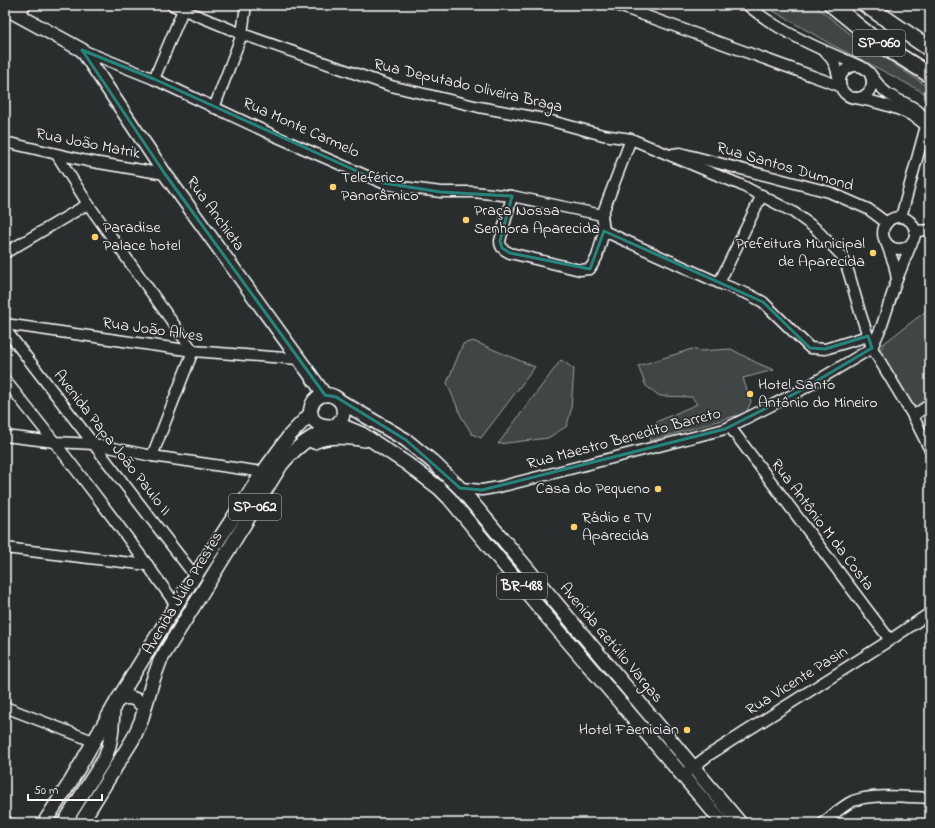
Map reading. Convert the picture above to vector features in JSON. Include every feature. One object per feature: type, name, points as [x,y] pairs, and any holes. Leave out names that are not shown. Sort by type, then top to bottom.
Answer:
[{"type":"highway","name":"SP-060","points":[[832,5],[880,44],[930,75]]},
{"type":"highway","name":"SP-060","points":[[866,5],[930,49]]},
{"type":"main road","name":"Rua Monte Carmelo","points":[[5,8],[22,11],[82,50]]},
{"type":"main road","name":"Rua Anchieta","points":[[82,50],[164,174],[325,395]]},
{"type":"main road","points":[[311,413],[315,422],[320,425],[336,425],[343,415],[340,401],[331,395],[325,395]]},
{"type":"main road","name":"SP-062","points":[[311,413],[312,403],[320,396],[325,395]]},
{"type":"main road","name":"Avenida Getúlio Vargas","points":[[340,401],[406,440],[433,462],[460,488],[692,768],[740,823]]},
{"type":"main road","name":"Avenida Júlio Prestes","points":[[44,823],[69,784],[115,704],[197,572],[263,472],[290,435],[311,413]]},
{"type":"main road","name":"Avenida Getúlio Vargas","points":[[336,425],[362,434],[406,463],[439,488],[464,514],[523,588],[723,823]]},
{"type":"main road","name":"Avenida Júlio Prestes","points":[[82,823],[138,729],[160,661],[281,465],[301,444],[336,425]]},
{"type":"main road","points":[[281,465],[307,446],[320,440],[340,437],[374,442]]},
{"type":"main road","points":[[197,572],[212,577]]},
{"type":"main road","points":[[523,588],[534,577]]},
{"type":"main road","points":[[115,704],[122,698],[130,697],[138,701],[144,708]]},
{"type":"main road","name":"Avenida Júlio Prestes","points":[[64,823],[105,758],[112,733],[115,704]]},
{"type":"main road","points":[[69,784],[93,760],[138,729]]},
{"type":"street","name":"Rua Deputado Oliveira Braga","points":[[172,5],[242,34],[391,86],[479,107],[544,119],[603,135],[631,140],[669,154]]},
{"type":"street","points":[[214,108],[242,34],[246,5]]},
{"type":"street","points":[[616,5],[840,84]]},
{"type":"street","points":[[747,5],[783,30],[821,50],[865,69],[886,93],[917,110],[925,120],[926,126],[900,218]]},
{"type":"street","points":[[154,79],[183,10]]},
{"type":"street","name":"Rua Monte Carmelo","points":[[82,50],[154,79],[214,108],[383,182],[402,187],[441,192],[473,192],[512,196],[602,215]]},
{"type":"street","points":[[821,50],[832,58],[843,92],[848,96],[871,101],[901,111],[919,120],[926,126]]},
{"type":"street","points":[[840,84],[841,75],[844,70],[856,66],[865,69],[871,77],[871,87],[864,95],[854,98]]},
{"type":"street","points":[[512,196],[500,241],[502,248],[510,253],[580,270],[590,269],[596,257],[604,231],[602,215],[631,140]]},
{"type":"street","name":"Rua João Matrik","points":[[5,142],[87,161],[164,174]]},
{"type":"street","name":"Rua Santos Dumond","points":[[669,154],[680,153],[829,192],[868,209],[887,223]]},
{"type":"street","points":[[56,154],[88,204],[193,351],[152,456]]},
{"type":"street","points":[[669,154],[678,160],[719,175],[762,195],[793,212],[815,228],[841,255],[846,264],[872,348],[913,416],[930,450]]},
{"type":"street","points":[[719,284],[762,195]]},
{"type":"street","points":[[5,253],[88,204]]},
{"type":"street","points":[[872,348],[882,325],[897,278],[915,231],[910,222],[900,218],[893,218],[887,223],[883,232],[891,253],[897,278]]},
{"type":"street","points":[[915,231],[930,230]]},
{"type":"street","points":[[604,231],[719,284],[750,295],[763,302],[810,348],[826,349],[868,336]]},
{"type":"street","points":[[886,242],[896,249],[907,247],[912,242]]},
{"type":"street","name":"Rua João Alves","points":[[5,324],[193,351],[298,359]]},
{"type":"street","name":"Avenida Papa João Paulo II","points":[[5,328],[94,444],[197,572]]},
{"type":"street","name":"Rua Maestro Benedito Barreto","points":[[460,488],[482,490],[499,487],[702,436],[730,427],[798,392],[872,348]]},
{"type":"street","points":[[5,380],[55,442],[148,565],[176,605]]},
{"type":"street","points":[[913,416],[930,404]]},
{"type":"street","name":"Rua Antônio M da Costa","points":[[730,427],[890,640]]},
{"type":"street","points":[[5,436],[55,442],[94,444],[152,456],[263,472]]},
{"type":"street","points":[[5,548],[148,565]]},
{"type":"street","name":"Rua Vicente Pasin","points":[[683,777],[709,755],[930,613]]},
{"type":"street","points":[[5,707],[93,741]]},
{"type":"street","points":[[823,823],[841,809],[861,798],[930,798]]},
{"type":"highlighted area","points":[[82,50],[154,79],[383,183],[441,192],[512,196],[500,241],[502,248],[510,253],[590,269],[604,231],[763,302],[810,348],[825,349],[868,336],[872,348],[798,392],[725,429],[482,490],[460,488],[406,440],[336,397],[325,395],[165,174]]},
{"type":"shaded area","points":[[763,5],[814,5],[858,40],[930,88],[930,96],[834,46]]},
{"type":"shaded area","points":[[930,308],[930,402],[913,414],[879,358],[880,351],[883,344]]},
{"type":"shaded area","points":[[473,341],[535,367],[481,438],[472,434],[461,416],[447,383],[463,344]]},
{"type":"shaded area","points":[[692,349],[701,351],[731,349],[774,370],[743,378],[751,402],[746,413],[649,441],[656,422],[697,404],[692,397],[660,396],[646,386],[638,366]]},
{"type":"shaded area","points":[[561,360],[574,369],[571,410],[567,426],[548,438],[498,444]]},
{"type":"place","name":"Teleférico Panorâmico","points":[[333,187]]},
{"type":"place","name":"Praça Nossa Senhora Aparecida","points":[[466,220]]},
{"type":"place","name":"Paradise Palace hotel","points":[[95,237]]},
{"type":"place","name":"Prefeitura Municipal de Aparecida","points":[[873,253]]},
{"type":"place","name":"Hotel Santo Antônio do Mineiro","points":[[750,394]]},
{"type":"place","name":"Casa do Pequeno","points":[[658,489]]},
{"type":"place","name":"Rádio e TV Aparecida","points":[[574,527]]},
{"type":"place","name":"Hotel Faenician","points":[[687,730]]}]
